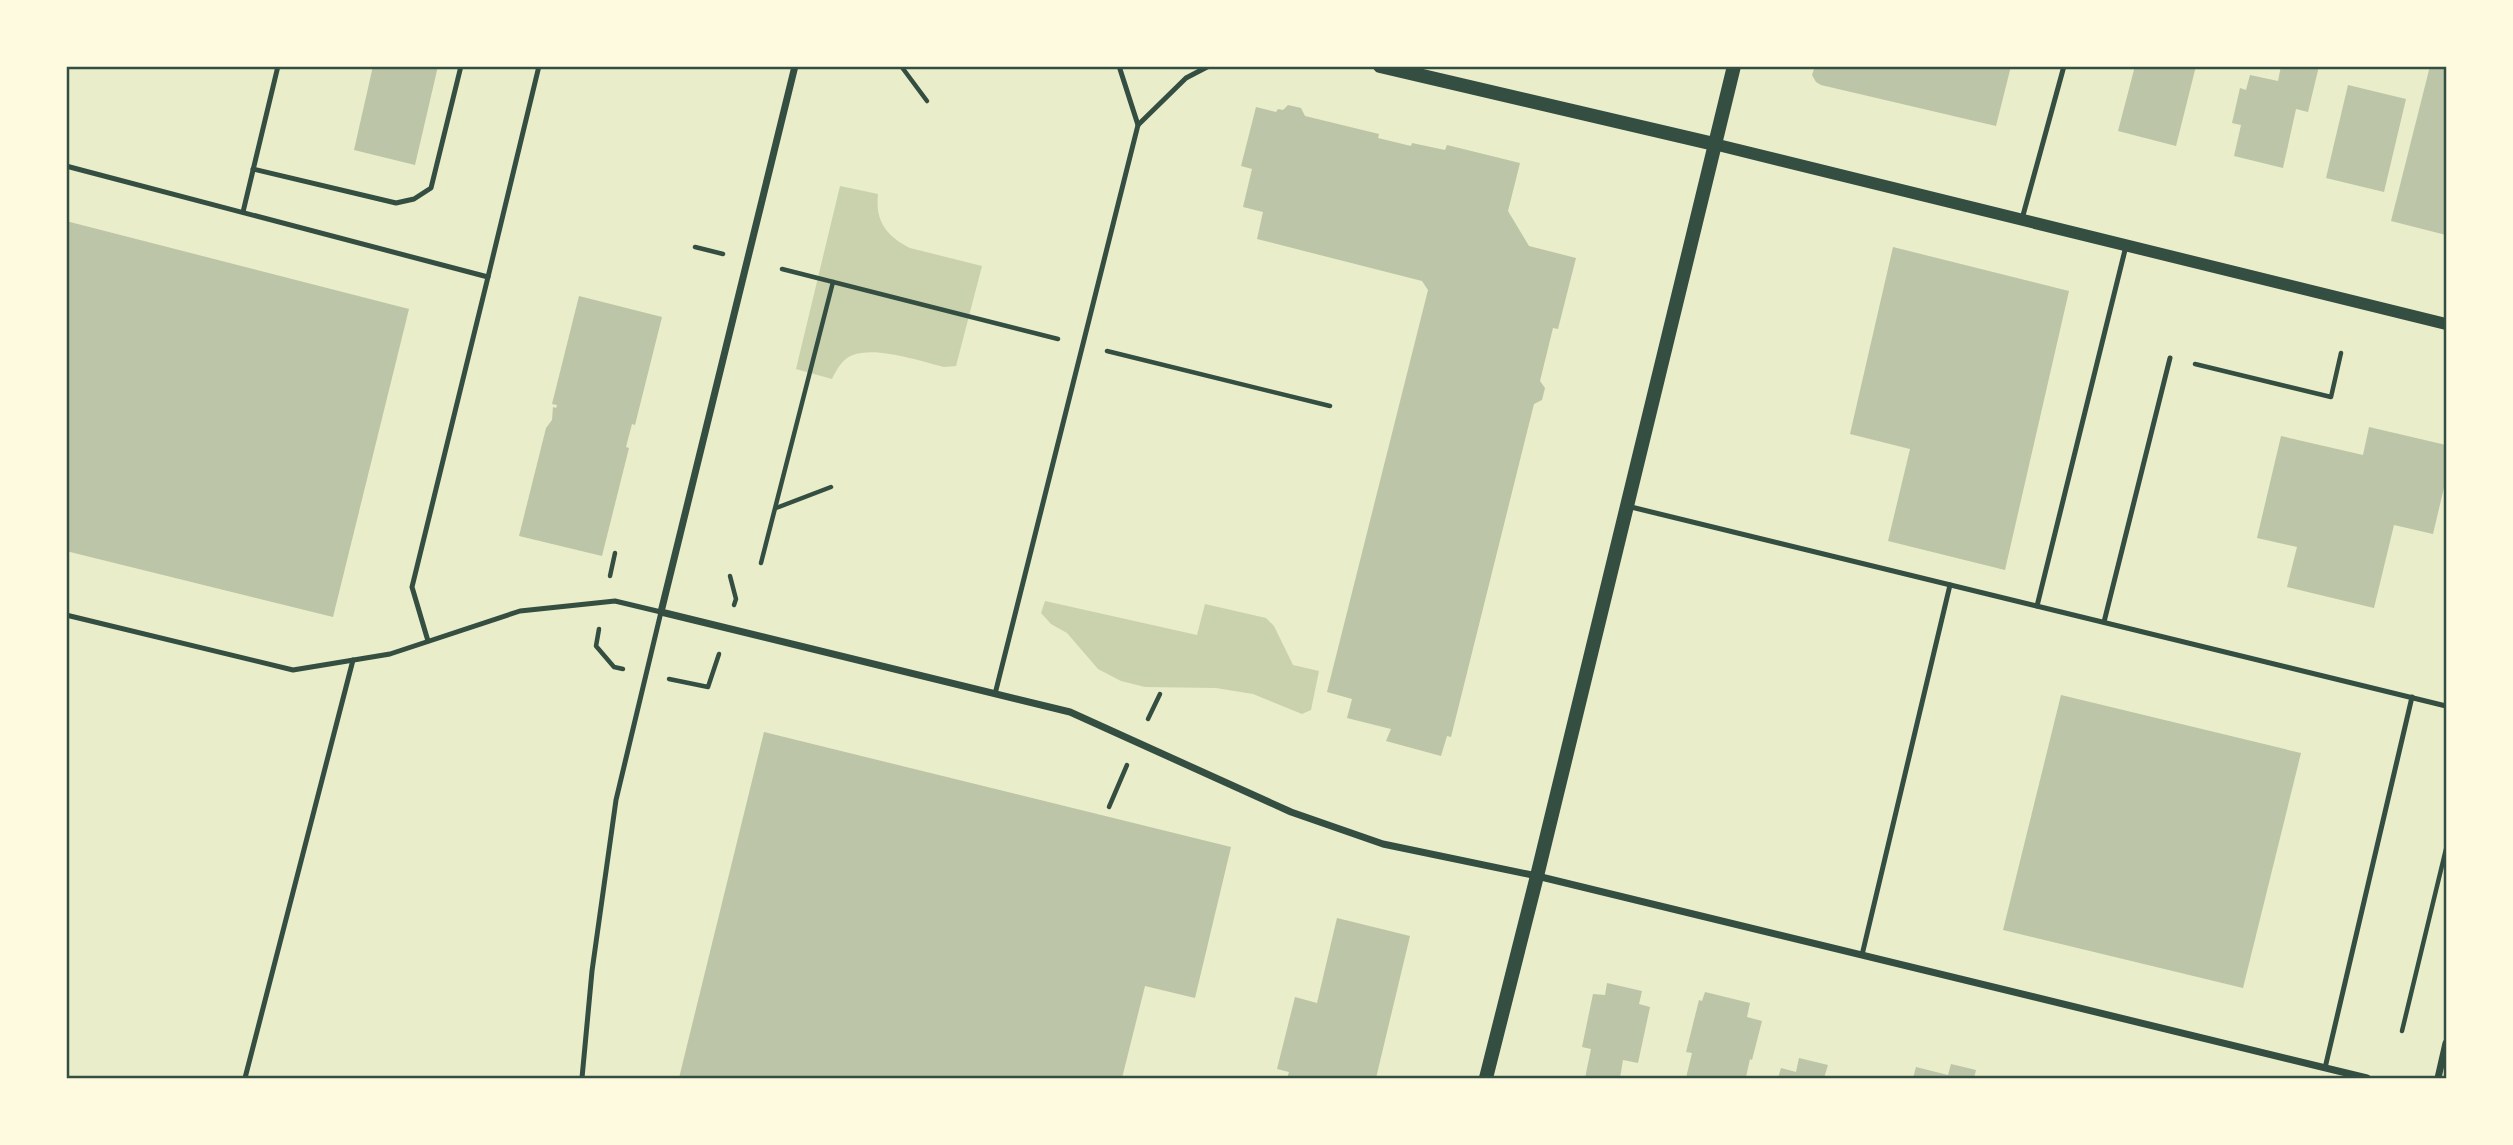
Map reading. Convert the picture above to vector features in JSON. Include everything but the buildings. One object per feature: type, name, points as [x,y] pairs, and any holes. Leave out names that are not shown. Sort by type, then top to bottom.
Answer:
[{"type":"main road","points":[[1380,66],[1714,144]]},
{"type":"main road","points":[[1486,1079],[1734,66]]},
{"type":"street","points":[[795,66],[661,612],[1070,712],[1292,811],[1383,844],[1537,876],[2367,1079]]},
{"type":"street","points":[[1714,144],[2446,324]]},
{"type":"street","points":[[2438,1079],[2446,1043]]},
{"type":"lane","points":[[243,212],[278,66]]},
{"type":"lane","points":[[253,169],[397,203],[415,199],[431,188],[461,66]]},
{"type":"lane","points":[[428,641],[412,587],[539,66]]},
{"type":"lane","points":[[1119,66],[1138,125]]},
{"type":"lane","points":[[995,694],[1138,125],[1186,78],[1209,66]]},
{"type":"lane","points":[[2022,221],[2064,66]]},
{"type":"lane","points":[[66,166],[488,277]]},
{"type":"lane","points":[[2037,606],[2126,246]]},
{"type":"lane","points":[[2104,622],[2171,358]]},
{"type":"lane","points":[[1627,506],[2446,706]]},
{"type":"lane","points":[[1862,955],[1950,584]]},
{"type":"lane","points":[[66,615],[293,670],[390,654],[520,611],[615,601],[661,612],[615,800],[592,971],[582,1079]]},
{"type":"lane","points":[[245,1079],[353,660]]},
{"type":"lane","points":[[2325,1068],[2412,697]]},
{"type":"path","points":[[901,66],[927,101]]},
{"type":"path","points":[[695,247],[723,254]]},
{"type":"path","points":[[761,563],[833,282]]},
{"type":"path","points":[[2171,358],[2331,397],[2341,353]]},
{"type":"path","points":[[776,508],[831,487]]},
{"type":"path","points":[[2402,1031],[2446,849]]},
{"type":"green space","points":[[840,186],[878,194],[878,212],[884,227],[894,238],[910,248],[982,266],[956,366],[944,367],[874,352],[849,357],[840,365],[832,379],[796,369]]},
{"type":"green space","points":[[1045,601],[1197,635],[1205,604],[1266,618],[1274,626],[1293,665],[1319,671],[1311,710],[1302,714],[1253,694],[1216,688],[1145,687],[1121,681],[1098,669],[1067,633],[1051,624],[1041,613]]}]
